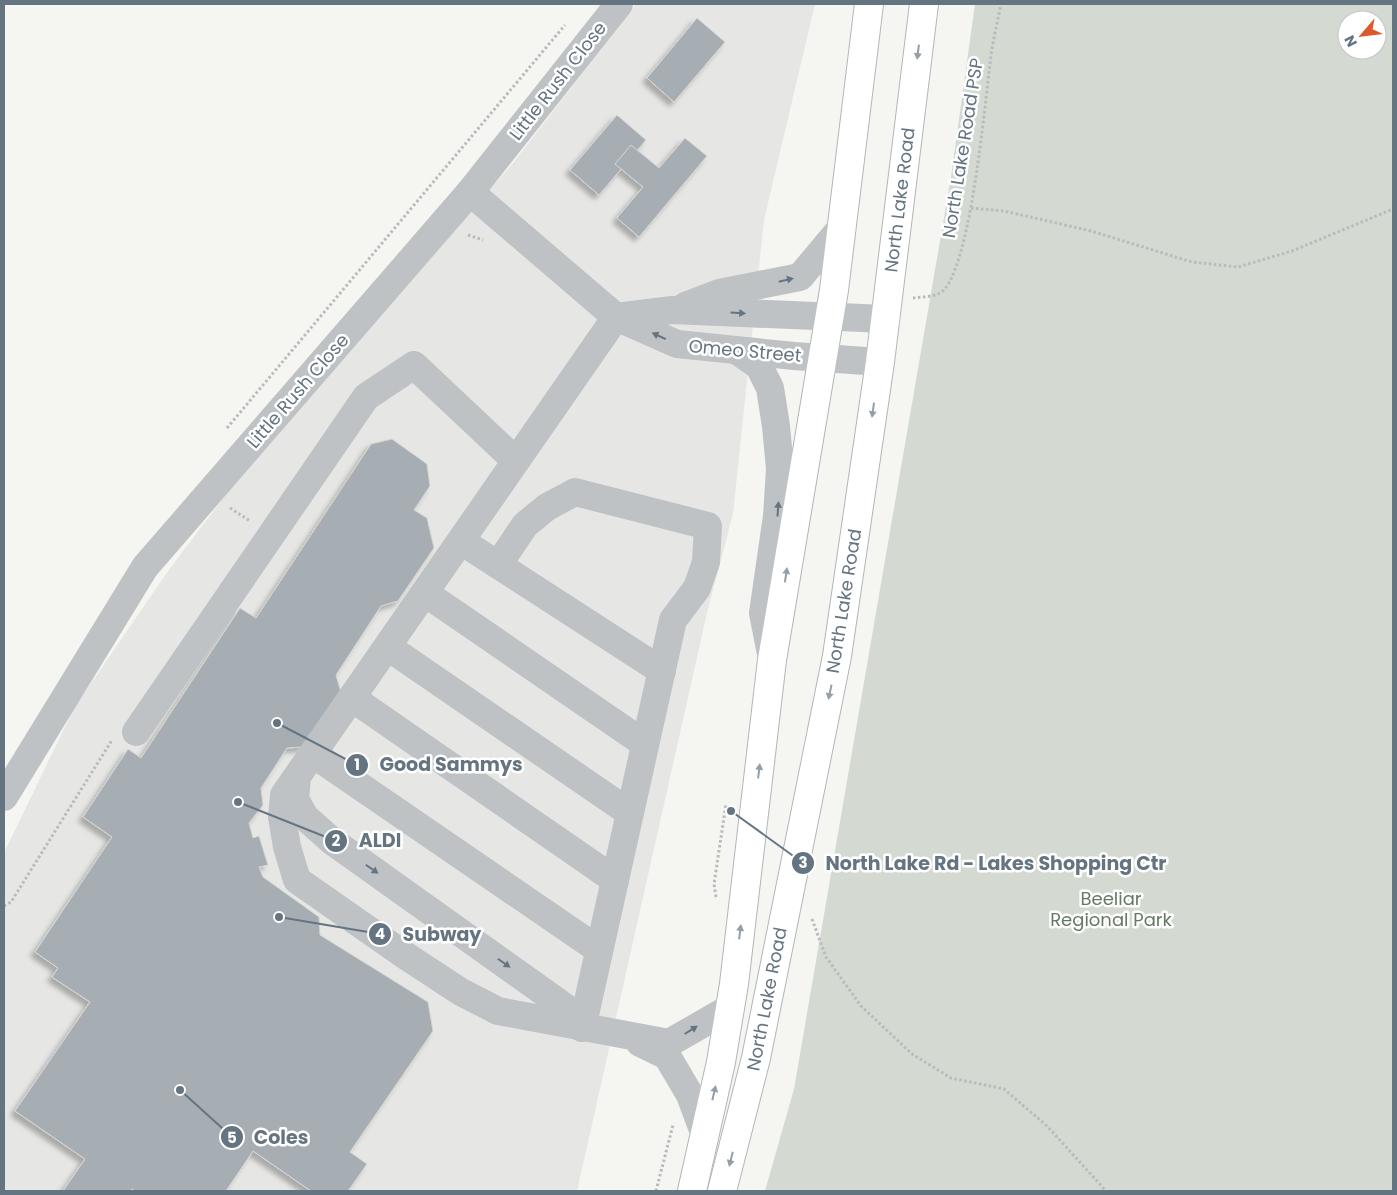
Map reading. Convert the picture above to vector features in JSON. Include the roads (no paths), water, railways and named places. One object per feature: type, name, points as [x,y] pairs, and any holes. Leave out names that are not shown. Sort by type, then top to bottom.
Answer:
[{"type":"main road","name":"North Lake Road","points":[[692,1191],[721,1062],[730,1008],[772,660],[823,358],[842,227],[869,4]]},
{"type":"main road","name":"North Lake Road","points":[[722,1191],[756,1058],[837,656],[886,319],[924,4]]},
{"type":"street","name":"Little Rush Close","points":[[4,797],[145,567],[470,192],[619,4]]},
{"type":"street","name":"Omeo Street","points":[[470,192],[616,317],[677,344],[880,362]]},
{"type":"street","points":[[672,310],[720,293],[800,277],[842,227]]},
{"type":"street","name":"Omeo Street","points":[[616,317],[672,310],[886,319]]},
{"type":"street","points":[[616,317],[284,795],[282,817],[287,847],[297,880],[382,940],[461,992],[498,1011],[582,1024],[629,1038],[667,1056],[690,1095],[705,1135]]},
{"type":"street","points":[[736,350],[759,366],[770,388],[776,426],[780,469],[777,516],[763,613],[772,660]]},
{"type":"street","points":[[126,733],[366,397],[414,365],[516,461]]},
{"type":"street","points":[[498,565],[525,525],[547,507],[574,492],[708,526],[706,562],[697,588],[673,620],[582,1024]]},
{"type":"street","points":[[461,541],[662,671]]},
{"type":"street","points":[[425,592],[645,744]]},
{"type":"street","points":[[388,647],[630,813]]},
{"type":"street","points":[[352,698],[615,880]]},
{"type":"street","points":[[313,754],[599,950]]},
{"type":"street","points":[[297,776],[295,799],[305,817],[332,840],[582,1024]]},
{"type":"street","points":[[629,1038],[669,1043],[730,1008]]},
{"type":"place","name":"Good Sammys","points":[[277,723]]},
{"type":"place","name":"ALDI","points":[[238,802]]},
{"type":"place","name":"North Lake Rd - Lakes Shopping Ctr","points":[[731,811]]},
{"type":"place","name":"Subway","points":[[279,917]]},
{"type":"place","name":"Coles","points":[[180,1090]]},
{"type":"park label","name":"Beeliar Regional Park","points":[[1111,910]]}]
